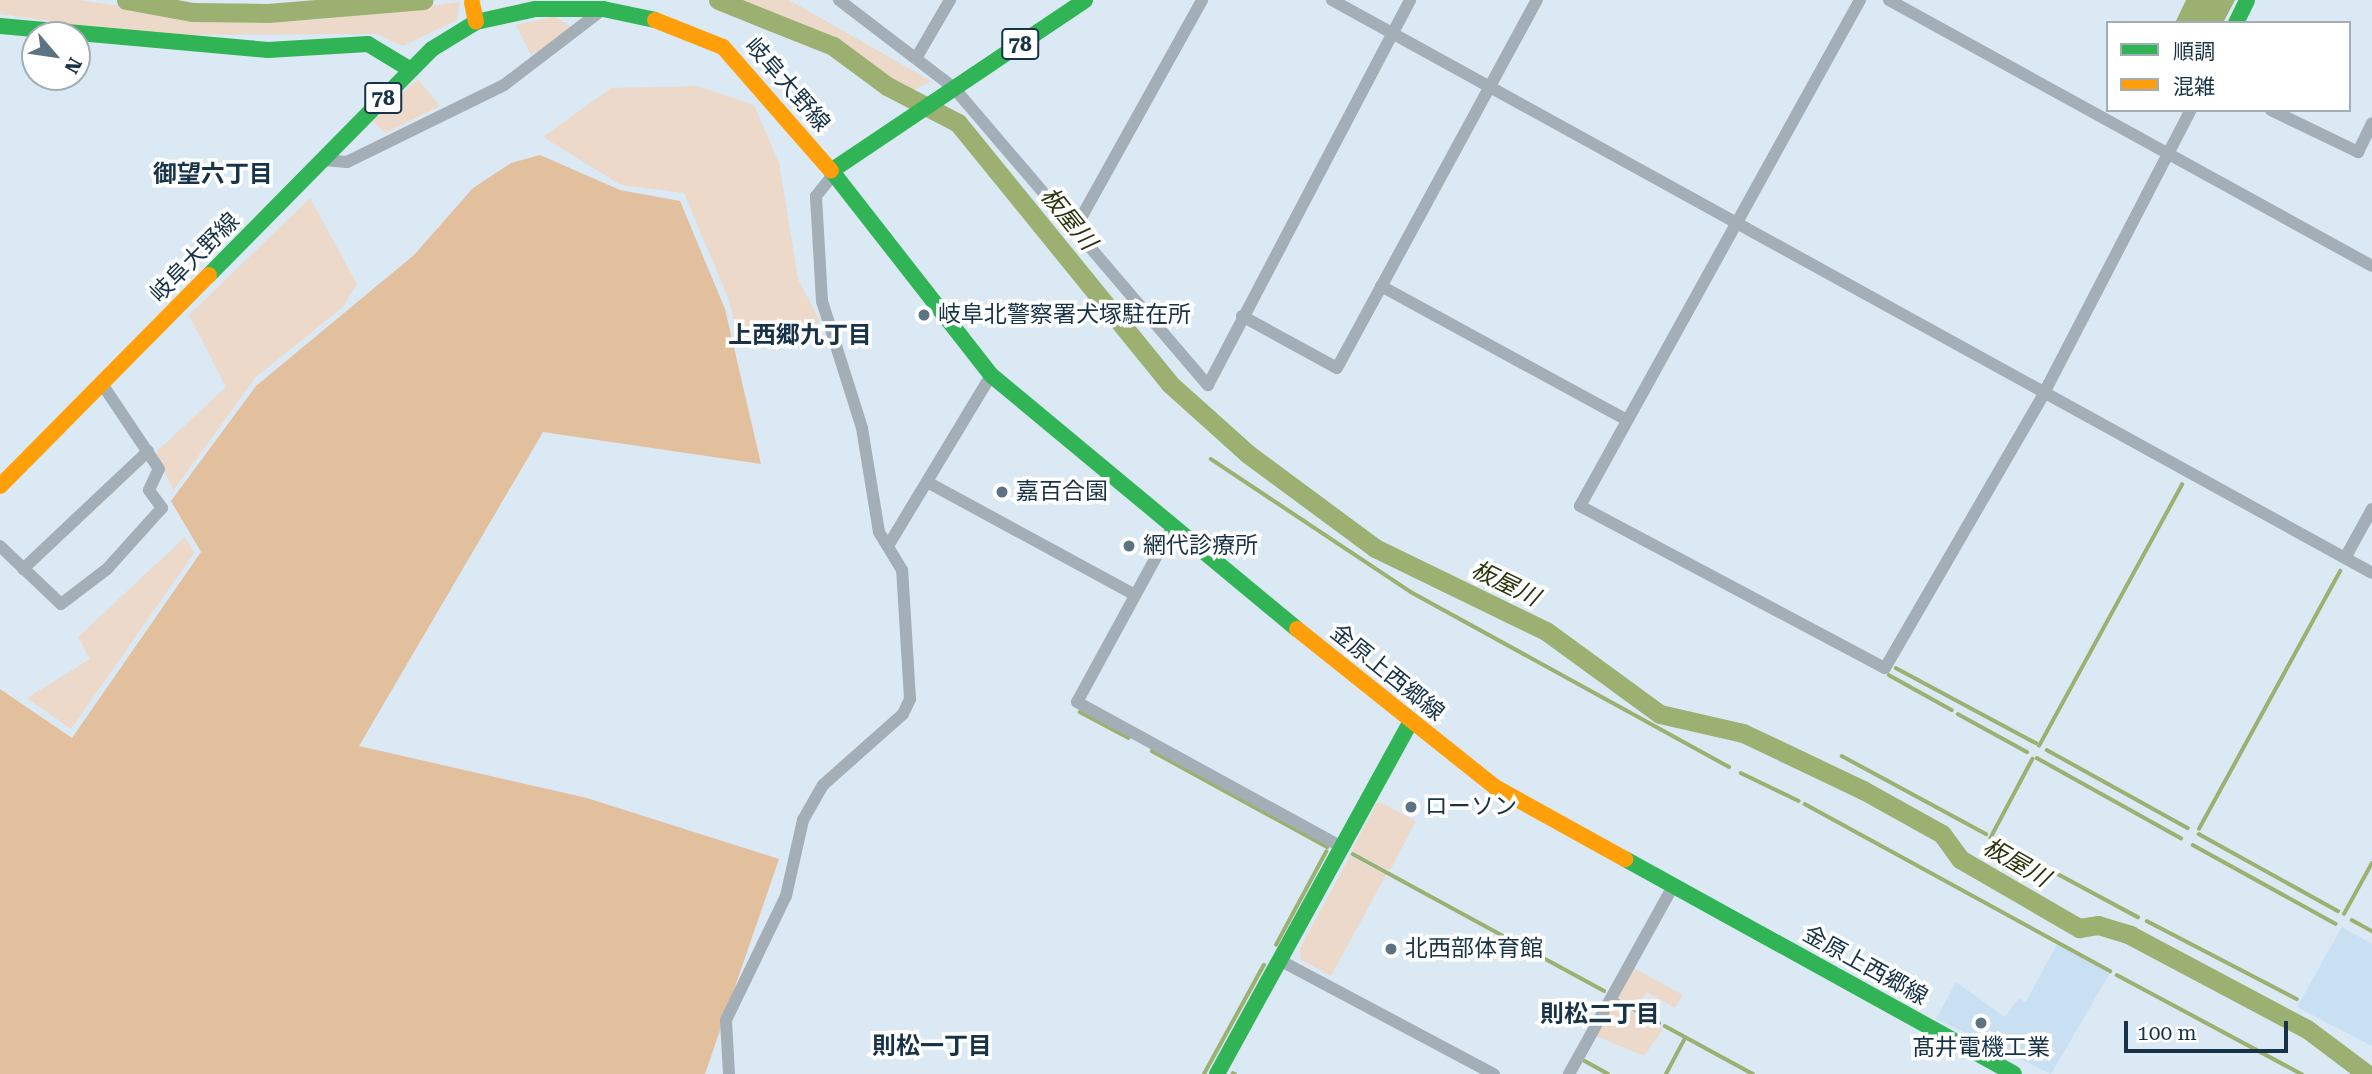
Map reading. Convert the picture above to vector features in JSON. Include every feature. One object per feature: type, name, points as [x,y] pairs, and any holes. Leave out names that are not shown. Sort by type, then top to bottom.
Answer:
[{"type":"main road","points":[[2237,21],[2247,0]]},
{"type":"main road","points":[[472,1],[476,22]]},
{"type":"main road","name":"78","points":[[834,174],[909,118],[1080,1]]},
{"type":"main road","name":"岐阜大野線","points":[[1,484],[411,70],[476,22],[535,9],[635,12],[723,47],[834,174]]},
{"type":"main road","points":[[0,26],[268,50],[368,44],[411,70]]},
{"type":"main road","name":"金原上西郷線","points":[[834,174],[991,375],[1410,723],[1495,787],[2014,1074]]},
{"type":"main road","points":[[1217,1074],[1283,961],[1410,723]]},
{"type":"street","points":[[839,0],[918,55],[1077,225],[1208,385],[1410,0]]},
{"type":"street","points":[[918,55],[950,0]]},
{"type":"street","points":[[1077,225],[1202,0]]},
{"type":"street","points":[[1332,0],[1732,225],[2372,573]]},
{"type":"street","points":[[1242,316],[1338,368],[1537,0]]},
{"type":"street","points":[[1860,0],[1732,225],[1580,506],[1885,668],[2043,395],[2190,112]]},
{"type":"street","points":[[1889,0],[2372,266]]},
{"type":"street","points":[[324,160],[347,162],[504,85],[603,9]]},
{"type":"street","points":[[2275,112],[2358,152],[2372,123]]},
{"type":"street","points":[[729,1074],[726,1020],[786,895],[803,820],[823,785],[903,714],[910,699],[902,570],[888,546],[869,491],[862,428],[822,301],[816,196],[834,174]]},
{"type":"street","points":[[1381,286],[1627,420]]},
{"type":"street","points":[[888,546],[929,483],[991,375]]},
{"type":"street","points":[[0,546],[61,604],[107,569],[162,508],[149,490],[159,468],[102,384]]},
{"type":"street","points":[[23,569],[148,451]]},
{"type":"street","points":[[929,483],[1135,595]]},
{"type":"street","points":[[2345,558],[2372,509]]},
{"type":"street","points":[[1173,526],[1077,702],[1344,848]]},
{"type":"street","points":[[1569,1074],[1673,886]]},
{"type":"street","points":[[1283,961],[1494,1074]]},
{"type":"shaded area","points":[[0,0],[78,0],[224,21],[316,20],[460,2],[457,20],[403,46],[377,34],[151,35],[91,27],[91,21],[50,21],[0,14]]},
{"type":"shaded area","points":[[742,0],[789,0],[931,81],[906,94],[854,53]]},
{"type":"shaded area","points":[[2186,0],[2235,0],[2224,21],[2176,21]]},
{"type":"shaded area","points":[[554,16],[575,29],[531,55],[516,25]]},
{"type":"shaded area","points":[[418,79],[440,106],[385,133],[373,121]]},
{"type":"shaded area","points":[[697,86],[754,105],[779,163],[798,279],[819,320],[812,341],[738,338],[729,300],[684,193],[621,185],[543,137],[611,88]]},
{"type":"shaded area","points":[[540,155],[620,190],[680,201],[725,309],[761,464],[543,432],[359,746],[587,798],[779,859],[705,1074],[0,1074],[0,689],[72,738],[201,552],[171,501],[256,386],[414,255],[473,188],[511,163]]},
{"type":"shaded area","points":[[310,198],[357,284],[343,307],[256,377],[173,491],[156,452],[226,387],[189,315]]},
{"type":"shaded area","points":[[185,537],[194,553],[71,729],[27,698],[90,659],[78,637]]},
{"type":"shaded area","points":[[1378,801],[1416,821],[1390,871],[1352,850]]},
{"type":"shaded area","points":[[1350,856],[1386,875],[1331,976],[1301,960],[1300,948]]},
{"type":"shaded area","points":[[2342,927],[2372,944],[2372,1046],[2297,1007]]},
{"type":"shaded area","points":[[2057,944],[2110,973],[2051,1074],[1936,1019],[1956,982],[2005,1017],[2019,998],[2026,1002]]},
{"type":"shaded area","points":[[1634,968],[1683,995],[1675,1008],[1646,992],[1637,1008],[1617,997]]},
{"type":"shaded area","points":[[1614,1002],[1663,1029],[1644,1056],[1596,1036]]},
{"type":"waterway","name":"板屋川","points":[[126,0],[193,12],[268,13],[423,0]]},
{"type":"waterway","name":"板屋川","points":[[718,0],[833,46],[887,86],[958,123],[1170,384],[1248,454],[1375,548],[1546,631],[1660,714],[1743,733],[1863,790],[1942,834],[1960,859],[2079,928],[2098,925],[2130,935],[2307,1029],[2367,1074]]},
{"type":"waterway","points":[[1211,459],[1411,592],[1729,767]]},
{"type":"waterway","points":[[2039,746],[2182,485]]},
{"type":"waterway","points":[[2199,829],[2340,571]]},
{"type":"waterway","points":[[1896,668],[2036,743]]},
{"type":"waterway","points":[[1889,675],[1952,710]]},
{"type":"waterway","points":[[1080,712],[1129,738]]},
{"type":"waterway","points":[[1958,714],[2027,752]]},
{"type":"waterway","points":[[2047,750],[2188,828]]},
{"type":"waterway","points":[[1152,751],[1327,847]]},
{"type":"waterway","points":[[1842,756],[1986,834]]},
{"type":"waterway","points":[[2037,758],[2181,838]]},
{"type":"waterway","points":[[2033,759],[1991,838],[2138,917]]},
{"type":"waterway","points":[[1741,773],[1799,801]]},
{"type":"waterway","points":[[1805,804],[2110,971]]},
{"type":"waterway","points":[[2199,834],[2338,911]]},
{"type":"waterway","points":[[2193,845],[2336,924]]},
{"type":"waterway","points":[[1276,945],[1326,852]]},
{"type":"waterway","points":[[1353,854],[1604,991]]},
{"type":"waterway","points":[[2344,914],[2372,863]]},
{"type":"waterway","points":[[2352,920],[2372,931]]},
{"type":"waterway","points":[[2147,921],[2297,999]]},
{"type":"waterway","points":[[1204,1074],[1264,965]]},
{"type":"waterway","points":[[2117,975],[2302,1074]]},
{"type":"waterway","points":[[1617,1000],[1659,1023]]},
{"type":"waterway","points":[[1665,1026],[1753,1074]]},
{"type":"waterway","points":[[1666,1074],[1684,1040]]},
{"type":"waterway","points":[[1585,1061],[1608,1074]]},
{"type":"traffic: fast","points":[[831,171],[1085,0]]},
{"type":"traffic: fast","points":[[2237,21],[2247,0]]},
{"type":"traffic: fast","points":[[209,275],[432,49],[476,22],[535,9],[603,9],[655,20]]},
{"type":"traffic: fast","points":[[0,26],[268,50],[368,44],[411,70]]},
{"type":"traffic: fast","points":[[834,174],[991,375],[1297,629]]},
{"type":"traffic: fast","points":[[1217,1074],[1410,723]]},
{"type":"traffic: fast","points":[[1625,859],[2014,1074]]},
{"type":"traffic: slow","points":[[472,3],[476,22]]},
{"type":"traffic: slow","points":[[655,20],[723,47],[831,171]]},
{"type":"traffic: slow","points":[[0,486],[209,275]]},
{"type":"traffic: slow","points":[[1297,629],[1495,787],[1625,859]]},
{"type":"place","name":"岐阜北警察署犬塚駐在所","points":[[924,315]]},
{"type":"place","name":"嘉百合園","points":[[1002,492]]},
{"type":"place","name":"網代診療所","points":[[1129,546]]},
{"type":"place","name":"ローソン","points":[[1411,807]]},
{"type":"place","name":"北西部体育館","points":[[1391,949]]},
{"type":"place","name":"髙井電機工業","points":[[1981,1023]]},
{"type":"district","name":"御望六丁目","points":[[213,175]]},
{"type":"district","name":"上西郷九丁目","points":[[800,336]]},
{"type":"district","name":"則松二丁目","points":[[1600,1015]]},
{"type":"district","name":"則松一丁目","points":[[932,1047]]}]
